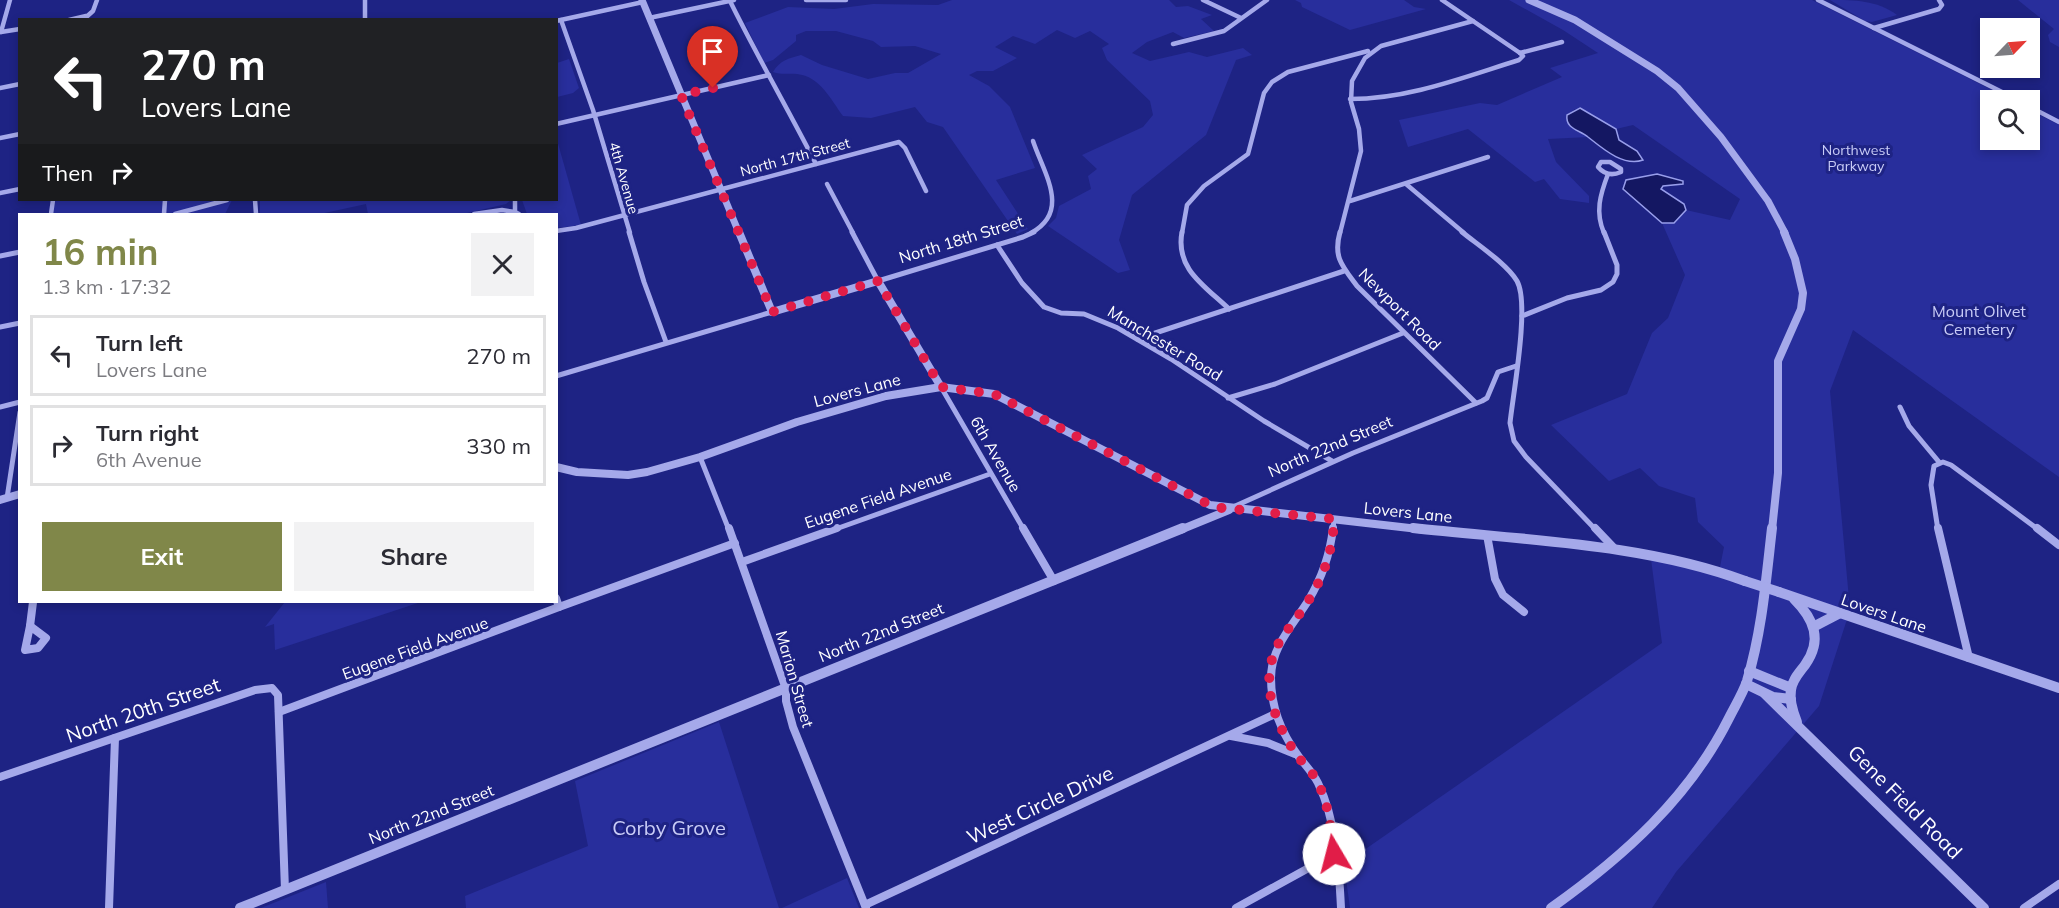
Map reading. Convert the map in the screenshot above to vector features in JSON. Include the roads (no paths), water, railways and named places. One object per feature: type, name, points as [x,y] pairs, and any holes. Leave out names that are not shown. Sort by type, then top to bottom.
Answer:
[{"type":"street","points":[[10,0],[1,32],[18,29]]},
{"type":"street","points":[[85,18],[93,11],[97,0]]},
{"type":"street","points":[[364,0],[365,18]]},
{"type":"street","points":[[649,18],[732,0],[758,59],[769,75],[816,164]]},
{"type":"street","points":[[806,0],[846,0]]},
{"type":"street","points":[[1203,0],[1241,18]]},
{"type":"street","points":[[1173,44],[1224,31],[1267,0]]},
{"type":"street","points":[[1350,99],[1372,99],[1407,92],[1520,60],[1523,56],[1442,0]]},
{"type":"street","points":[[1529,0],[1575,20],[1657,71],[1678,88],[1721,137],[1752,178],[1783,229],[1795,259],[1803,293],[1801,309],[1778,361],[1778,473],[1761,622],[1746,684],[1717,742],[1672,804],[1646,831],[1590,880],[1551,908]]},
{"type":"street","points":[[1818,0],[1998,90]]},
{"type":"street","points":[[1874,28],[1939,9],[1942,4],[1939,0]]},
{"type":"street","points":[[559,21],[642,1],[772,312]]},
{"type":"street","name":"4th Avenue","points":[[559,21],[594,116],[622,215],[666,342]]},
{"type":"street","points":[[1229,309],[1185,267],[1180,242],[1187,204],[1204,186],[1248,154],[1264,93],[1272,82],[1288,72],[1473,21]]},
{"type":"street","points":[[1520,53],[1562,42]]},
{"type":"street","name":"Newport Road","points":[[1371,50],[1356,71],[1349,89],[1351,111],[1362,142],[1350,201],[1336,247],[1344,271],[1403,333],[1476,403]]},
{"type":"street","points":[[558,124],[769,75]]},
{"type":"street","points":[[0,87],[18,84]]},
{"type":"street","points":[[2040,112],[2059,122]]},
{"type":"street","points":[[0,138],[18,134]]},
{"type":"street","name":"North 18th Street","points":[[558,375],[1035,232],[1043,226],[1055,209],[1033,141]]},
{"type":"street","name":"North 17th Street","points":[[558,231],[576,228],[899,142],[905,148],[926,192]]},
{"type":"street","points":[[1350,201],[1488,157]]},
{"type":"street","points":[[1522,316],[1559,300],[1607,288],[1617,276],[1615,256],[1598,213],[1598,202],[1608,174]]},
{"type":"street","name":"6th Avenue","points":[[827,184],[878,281],[1054,581]]},
{"type":"street","points":[[1406,184],[1508,270],[1518,282],[1522,294],[1522,316],[1510,423],[1514,441],[1526,457],[1616,550]]},
{"type":"street","points":[[0,193],[18,189]]},
{"type":"street","points":[[179,213],[223,201]]},
{"type":"street","points":[[481,213],[502,210],[517,213]]},
{"type":"street","name":"Manchester Road","points":[[997,245],[1022,283],[1044,307],[1054,312],[1095,317],[1137,339],[1332,461]]},
{"type":"street","points":[[0,256],[18,252]]},
{"type":"street","points":[[1137,339],[1344,271]]},
{"type":"street","points":[[0,327],[18,323]]},
{"type":"street","points":[[1228,398],[1275,384],[1403,333]]},
{"type":"street","name":"North 22nd Street","points":[[240,908],[1230,509],[1332,461],[1487,398],[1498,372],[1516,366]]},
{"type":"street","name":"Lovers Lane","points":[[558,467],[577,472],[628,475],[647,472],[700,457],[797,422],[886,396],[941,387],[994,394],[1210,505],[1616,550],[1686,563],[1791,596],[2059,688]]},
{"type":"street","points":[[0,407],[18,402]]},
{"type":"street","points":[[1900,407],[1909,426],[1939,462],[1951,465],[2059,544]]},
{"type":"street","points":[[18,422],[3,499],[18,495]]},
{"type":"street","name":"Marion Street","points":[[700,457],[735,543],[786,689],[786,701],[793,727],[865,906]]},
{"type":"street","points":[[1939,462],[1932,469],[1930,484],[1951,595],[1969,658]]},
{"type":"street","name":"Eugene Field Avenue","points":[[742,562],[990,474]]},
{"type":"street","points":[[1334,519],[1334,538],[1328,563],[1317,587],[1278,644],[1270,665],[1271,693],[1275,714],[1284,735],[1317,780],[1326,800],[1341,908]]},
{"type":"street","points":[[1487,535],[1495,579],[1503,595],[1524,612]]},
{"type":"street","name":"Eugene Field Avenue","points":[[279,712],[735,543]]},
{"type":"street","points":[[1746,684],[1780,699],[1791,694],[1815,645],[1815,626],[1809,614],[1791,596]]},
{"type":"street","points":[[30,626],[33,603]]},
{"type":"street","points":[[558,603],[559,607]]},
{"type":"street","points":[[1815,626],[1840,613]]},
{"type":"street","points":[[1749,671],[1791,694]]},
{"type":"street","name":"North 20th Street","points":[[0,777],[265,687],[276,690],[279,712]]},
{"type":"street","name":"Gene Field Road","points":[[1765,694],[1984,908]]},
{"type":"street","name":"Gene Field Road","points":[[1791,694],[1798,724]]},
{"type":"street","points":[[279,712],[285,890]]},
{"type":"street","name":"West Circle Drive","points":[[865,906],[1275,714]]},
{"type":"street","points":[[1230,735],[1268,743],[1298,756]]},
{"type":"street","points":[[109,908],[115,738]]},
{"type":"street","points":[[1236,908],[1334,854]]},
{"type":"street","points":[[2024,908],[2059,884]]},
{"type":"park label","name":"Northwest Parkway","points":[[1856,158]]},
{"type":"park label","name":"Mount Olivet Cemetery","points":[[1979,320]]},
{"type":"park label","name":"Corby Grove","points":[[669,828]]}]
